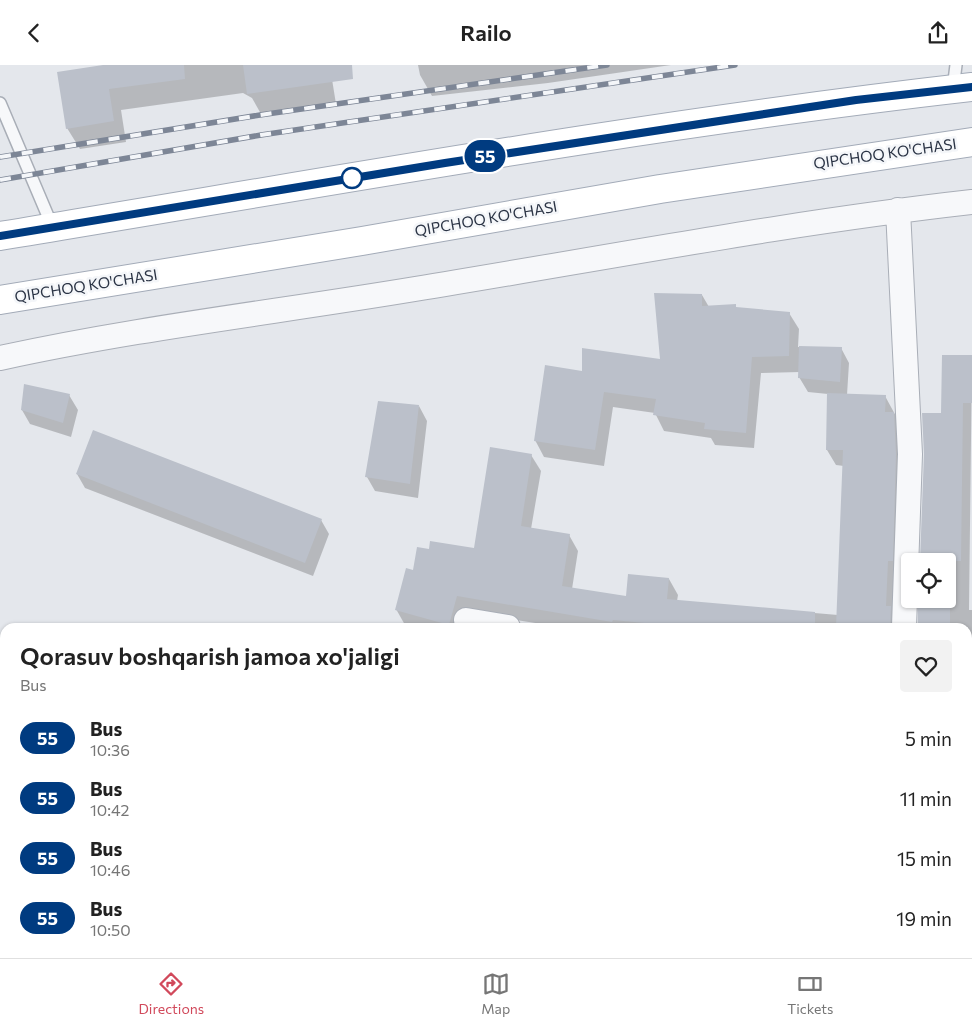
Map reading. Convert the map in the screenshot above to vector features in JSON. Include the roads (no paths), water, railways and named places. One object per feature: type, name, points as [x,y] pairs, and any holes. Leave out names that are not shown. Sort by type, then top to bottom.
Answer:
[{"type":"main road","points":[[0,236],[425,165],[856,100],[960,80]]},
{"type":"main road","name":"QIPCHOQ KO'CHASI","points":[[0,300],[362,241],[669,187],[972,142]]},
{"type":"street","points":[[0,358],[96,339],[898,210],[972,202]]},
{"type":"street","points":[[898,210],[910,454],[904,623]]},
{"type":"street","points":[[466,620],[484,623]]},
{"type":"lane","points":[[0,103],[53,228]]},
{"type":"railway","points":[[0,157],[260,115],[607,65]]},
{"type":"railway","points":[[0,180],[261,135],[735,65]]}]
